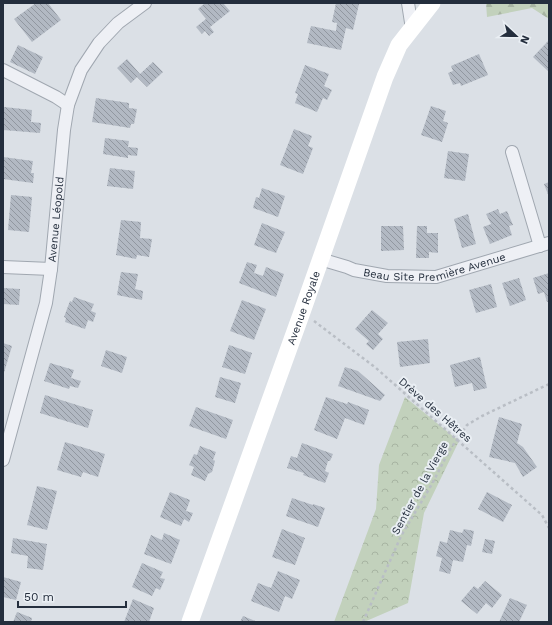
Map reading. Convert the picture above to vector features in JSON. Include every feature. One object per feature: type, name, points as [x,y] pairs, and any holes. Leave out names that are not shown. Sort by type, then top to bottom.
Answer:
[{"type":"street","name":"Avenue Léopold","points":[[3,460],[46,303],[51,268],[64,130],[68,105],[81,70],[98,43],[118,23],[145,3]]},
{"type":"street","points":[[408,3],[412,29]]},
{"type":"street","name":"Avenue Royale","points":[[190,622],[385,77],[399,45],[432,3]]},
{"type":"street","points":[[3,70],[56,96],[68,105]]},
{"type":"street","points":[[512,152],[545,245]]},
{"type":"street","name":"Beau Site Première Avenue","points":[[320,259],[354,270],[387,276],[436,277],[545,245]]},
{"type":"street","points":[[3,267],[51,268]]},
{"type":"path","name":"Drève des Hêtres","points":[[302,312],[376,368],[542,515],[549,528]]},
{"type":"path","name":"Sentier de la Vierge","points":[[363,622],[401,536],[457,439],[467,425],[482,416],[549,384]]},
{"type":"green space","points":[[486,3],[549,3],[549,19],[532,8],[487,17]]},
{"type":"green space","points":[[405,397],[459,441],[424,513],[408,603],[364,622],[334,622],[376,509],[379,465]]},
{"type":"building","points":[[36,3],[48,3],[61,20],[32,42],[14,19]]},
{"type":"building","points":[[205,3],[223,3],[230,11],[210,27],[214,32],[209,36],[205,31],[202,34],[196,27],[206,19],[198,9]]},
{"type":"building","points":[[336,3],[359,4],[353,30],[346,28],[341,50],[307,43],[311,26],[336,31],[337,23],[332,22]]},
{"type":"building","points":[[549,40],[549,72],[533,57]]},
{"type":"building","points":[[18,45],[43,57],[35,74],[10,62]]},
{"type":"building","points":[[479,54],[488,75],[461,86],[460,83],[453,85],[448,73],[453,71],[451,66]]},
{"type":"building","points":[[127,59],[140,74],[153,62],[163,72],[147,87],[137,77],[131,83],[117,68]]},
{"type":"building","points":[[305,65],[329,74],[324,86],[332,90],[327,100],[323,98],[317,112],[295,103],[298,94],[295,93]]},
{"type":"building","points":[[96,98],[129,103],[129,108],[137,109],[134,124],[131,124],[130,128],[92,122]]},
{"type":"building","points":[[431,106],[446,111],[443,121],[448,123],[442,142],[421,135]]},
{"type":"building","points":[[4,107],[32,110],[31,122],[41,123],[40,133],[3,130]]},
{"type":"building","points":[[294,129],[312,136],[308,146],[313,148],[303,174],[280,165]]},
{"type":"building","points":[[105,138],[129,141],[128,147],[138,148],[137,156],[128,155],[128,158],[103,154]]},
{"type":"building","points":[[448,151],[469,154],[465,181],[444,178]]},
{"type":"building","points":[[3,157],[33,161],[31,173],[34,173],[33,183],[3,179]]},
{"type":"building","points":[[110,168],[135,171],[133,189],[107,186]]},
{"type":"building","points":[[549,182],[549,197],[544,184]]},
{"type":"building","points":[[262,188],[285,196],[278,217],[253,208],[256,197],[259,198]]},
{"type":"building","points":[[11,195],[32,197],[29,232],[8,230]]},
{"type":"building","points":[[498,209],[500,214],[507,211],[513,225],[509,226],[512,235],[490,244],[483,227],[491,224],[486,214]]},
{"type":"building","points":[[468,214],[476,244],[462,248],[454,219]]},
{"type":"building","points":[[121,220],[141,222],[140,238],[152,239],[149,257],[137,255],[136,259],[116,255]]},
{"type":"building","points":[[262,223],[285,232],[276,253],[254,245]]},
{"type":"building","points":[[381,226],[403,226],[404,250],[381,251]]},
{"type":"building","points":[[417,226],[427,226],[427,233],[438,233],[438,253],[429,252],[429,258],[416,258]]},
{"type":"building","points":[[247,262],[257,265],[254,273],[263,276],[266,267],[284,274],[276,297],[239,283]]},
{"type":"building","points":[[121,272],[138,274],[135,289],[143,291],[142,300],[117,295]]},
{"type":"building","points":[[549,273],[549,301],[547,302],[544,292],[538,294],[533,278]]},
{"type":"building","points":[[519,278],[526,300],[510,306],[502,283]]},
{"type":"building","points":[[491,284],[497,307],[476,313],[469,290]]},
{"type":"building","points":[[3,288],[20,289],[19,305],[3,304]]},
{"type":"building","points":[[74,297],[94,304],[91,311],[96,313],[93,322],[88,320],[85,329],[65,322],[66,318],[64,317],[70,301],[72,302]]},
{"type":"building","points":[[242,300],[266,309],[254,340],[230,331]]},
{"type":"building","points":[[372,310],[388,323],[378,334],[383,339],[373,350],[366,344],[369,341],[355,329]]},
{"type":"building","points":[[428,339],[430,363],[400,367],[397,342]]},
{"type":"building","points":[[3,343],[12,346],[3,376]]},
{"type":"building","points":[[229,345],[252,353],[245,374],[222,367]]},
{"type":"building","points":[[106,350],[127,357],[122,373],[101,366]]},
{"type":"building","points":[[480,357],[487,388],[474,391],[472,383],[455,387],[450,365]]},
{"type":"building","points":[[50,363],[74,370],[71,378],[81,381],[78,388],[70,386],[69,389],[44,381]]},
{"type":"building","points":[[345,367],[358,371],[385,395],[380,401],[338,386]]},
{"type":"building","points":[[220,377],[241,383],[235,403],[215,397]]},
{"type":"building","points":[[45,395],[93,410],[88,428],[40,413]]},
{"type":"building","points":[[326,397],[347,404],[348,402],[369,410],[364,425],[345,418],[337,439],[314,430]]},
{"type":"building","points":[[196,407],[233,420],[226,439],[189,426]]},
{"type":"building","points":[[499,417],[522,424],[517,443],[523,447],[537,467],[523,477],[515,463],[489,457]]},
{"type":"building","points":[[65,442],[105,454],[98,477],[83,472],[81,477],[57,470]]},
{"type":"building","points":[[302,443],[333,454],[330,461],[328,461],[325,471],[329,473],[325,483],[303,475],[304,473],[287,468],[291,456],[297,458]]},
{"type":"building","points":[[200,446],[216,452],[213,460],[215,461],[212,472],[208,474],[205,481],[191,475],[194,467],[189,465],[194,454],[197,455]]},
{"type":"building","points":[[37,486],[57,491],[47,530],[27,525]]},
{"type":"building","points":[[170,492],[190,500],[186,511],[193,513],[189,522],[184,519],[181,526],[160,517]]},
{"type":"building","points":[[487,492],[512,505],[503,522],[478,509]]},
{"type":"building","points":[[292,498],[325,508],[318,527],[286,516]]},
{"type":"building","points":[[282,529],[305,538],[295,565],[272,557]]},
{"type":"building","points":[[464,529],[474,531],[471,546],[467,545],[463,562],[453,560],[450,574],[439,571],[442,558],[436,556],[440,541],[447,543],[450,530],[462,533]]},
{"type":"building","points":[[164,533],[180,540],[171,564],[144,554],[151,535],[162,540]]},
{"type":"building","points":[[13,538],[47,544],[43,570],[27,568],[28,556],[11,553]]},
{"type":"building","points":[[485,539],[495,541],[492,554],[482,552]]},
{"type":"building","points":[[142,563],[163,572],[160,578],[165,579],[160,590],[156,588],[152,596],[132,587]]},
{"type":"building","points":[[278,571],[300,580],[292,599],[285,596],[279,612],[251,601],[258,583],[271,588]]},
{"type":"building","points":[[3,577],[21,582],[16,600],[3,597]]},
{"type":"building","points":[[485,581],[502,595],[492,608],[486,603],[477,614],[461,601],[474,586],[478,589]]},
{"type":"building","points":[[510,598],[527,605],[519,622],[499,622]]},
{"type":"building","points":[[133,599],[154,608],[149,622],[124,622]]},
{"type":"building","points":[[17,612],[32,618],[31,622],[13,622]]},
{"type":"building","points":[[243,616],[258,622],[240,622]]}]
